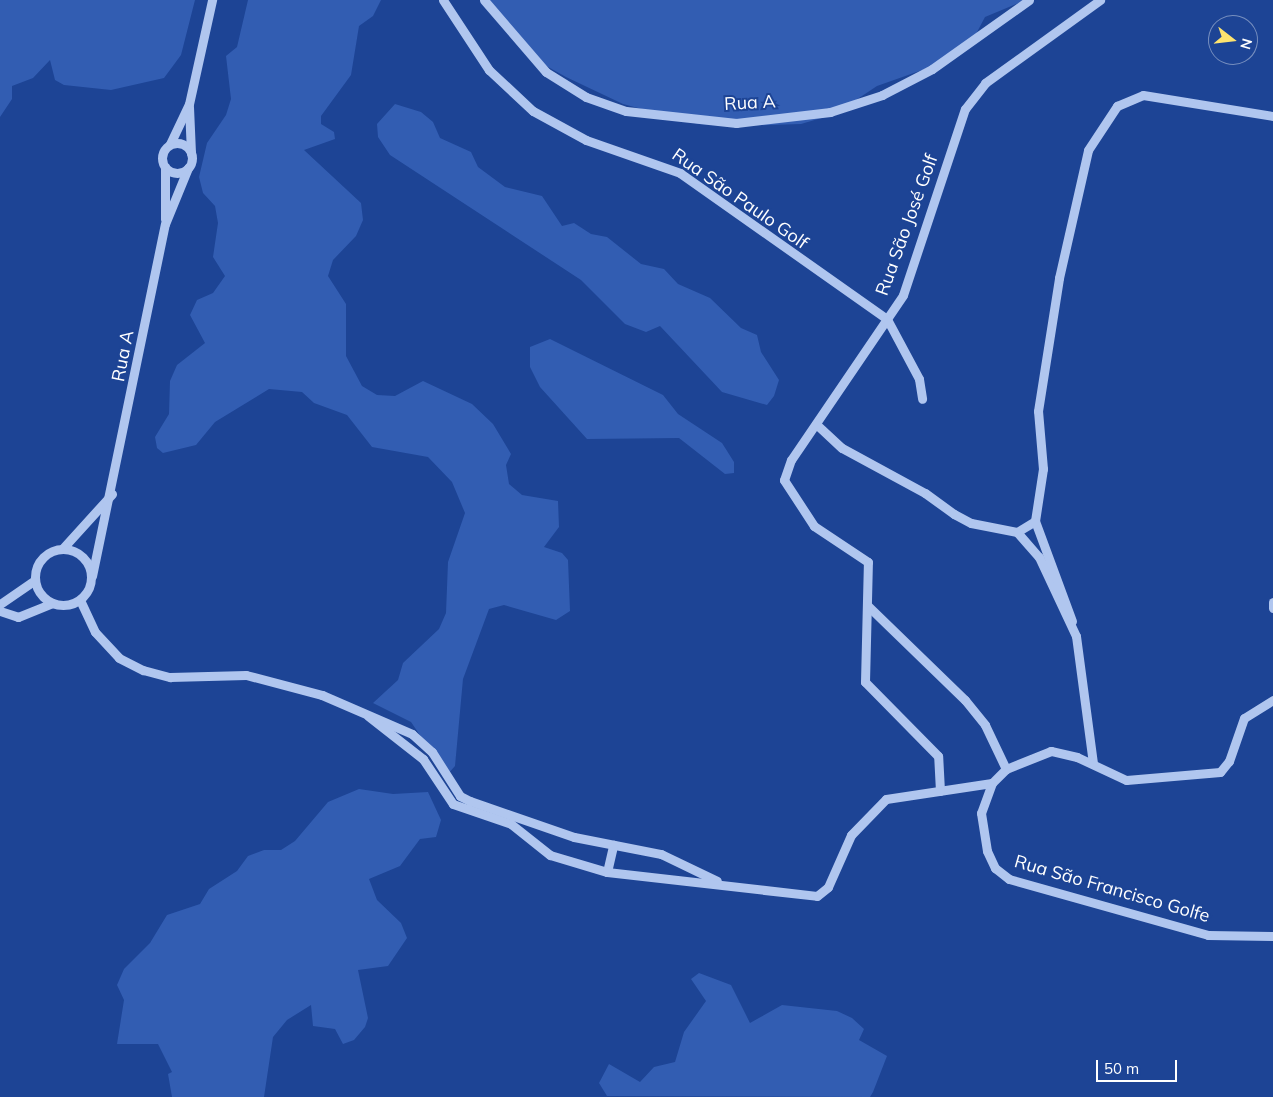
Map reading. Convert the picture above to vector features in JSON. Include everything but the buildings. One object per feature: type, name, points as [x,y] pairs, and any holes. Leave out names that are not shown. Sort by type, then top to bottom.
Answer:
[{"type":"street","name":"Rua A","points":[[92,576],[112,494],[165,224],[165,167],[162,157],[188,104],[212,0]]},
{"type":"street","name":"Rua São Paulo Golf","points":[[443,0],[489,70],[533,111],[579,137],[680,173],[887,319],[919,379],[922,399]]},
{"type":"street","name":"Rua A","points":[[484,0],[546,72],[586,97],[626,111],[736,123],[830,112],[882,95],[932,69],[1029,0]]},
{"type":"street","name":"Rua São José Golf","points":[[869,603],[871,577],[861,554],[814,526],[784,480],[791,460],[903,295],[965,108],[985,83],[1100,0]]},
{"type":"street","points":[[1093,764],[1072,621],[1035,521],[1042,469],[1039,403],[1059,278],[1079,180],[1101,125],[1126,99],[1143,95],[1273,116]]},
{"type":"street","name":"Rua A","points":[[165,224],[188,168],[191,154],[188,104]]},
{"type":"street","points":[[170,144],[185,145],[191,154]]},
{"type":"street","points":[[165,167],[173,173],[188,168]]},
{"type":"street","points":[[816,424],[842,448],[925,493],[954,514],[971,523],[1017,532],[1039,557],[1072,621]]},
{"type":"street","points":[[0,604],[35,580],[39,562],[62,548],[112,494]]},
{"type":"street","points":[[1017,532],[1035,521]]},
{"type":"street","points":[[62,548],[80,553],[92,576],[80,600]]},
{"type":"street","points":[[35,580],[52,603]]},
{"type":"street","points":[[0,611],[18,617],[52,603],[80,600]]},
{"type":"street","points":[[80,600],[95,632],[119,658],[143,670],[170,677],[246,675],[284,681],[412,734],[432,752],[460,796],[574,837],[661,854],[722,884]]},
{"type":"street","points":[[1273,602],[1273,608]]},
{"type":"street","points":[[869,603],[965,700],[985,725],[1006,770]]},
{"type":"street","points":[[869,603],[862,670],[864,682],[938,756],[940,791]]},
{"type":"street","name":"Rua São Francisco Golfe","points":[[1273,700],[1244,718],[1229,761],[1220,772],[1136,781],[1093,764],[1051,751],[1006,770],[992,784],[981,813],[981,832],[995,868],[1009,879],[1208,935],[1273,936]]},
{"type":"street","points":[[368,716],[423,759],[453,804],[511,824],[550,855],[608,872],[818,896],[828,887],[851,835],[886,799],[992,784]]},
{"type":"street","points":[[608,872],[613,845]]},
{"type":"shaded area","points":[[0,0],[195,0],[181,55],[164,78],[111,90],[64,85],[55,80],[50,60],[33,78],[12,86],[12,99],[0,117]]},
{"type":"shaded area","points":[[248,0],[381,0],[373,16],[359,26],[351,75],[321,116],[321,124],[334,132],[335,139],[304,150],[361,203],[363,220],[356,236],[333,260],[328,276],[346,304],[346,356],[362,386],[377,395],[395,396],[423,381],[472,404],[493,424],[511,454],[506,465],[509,484],[522,495],[558,501],[559,527],[544,547],[562,553],[568,560],[570,611],[556,620],[504,605],[489,609],[463,679],[455,766],[447,775],[411,722],[373,703],[398,680],[403,663],[439,629],[446,613],[448,562],[465,513],[452,482],[428,457],[372,447],[347,415],[314,403],[302,392],[269,389],[215,422],[196,445],[163,453],[157,448],[155,437],[169,414],[170,381],[177,365],[205,343],[190,315],[197,300],[213,293],[225,276],[213,257],[218,223],[215,206],[203,193],[199,177],[207,143],[226,115],[231,99],[226,56],[237,47]]},
{"type":"shaded area","points":[[484,0],[1026,0],[985,17],[975,36],[928,68],[877,86],[835,114],[801,124],[733,126],[698,124],[623,104],[566,77],[541,63]]},
{"type":"shaded area","points":[[395,104],[421,112],[433,122],[440,138],[471,152],[478,167],[505,187],[542,196],[562,226],[574,223],[591,234],[607,237],[641,264],[664,269],[678,284],[710,298],[741,328],[757,335],[761,352],[779,380],[774,396],[767,405],[722,392],[660,326],[646,332],[625,324],[581,280],[390,155],[378,137],[377,124]]},
{"type":"shaded area","points":[[550,339],[663,395],[678,414],[722,443],[734,462],[734,473],[725,474],[679,438],[587,439],[540,387],[530,367],[530,347]]},
{"type":"shaded area","points":[[359,789],[393,794],[428,792],[441,820],[436,837],[420,839],[400,866],[369,879],[377,900],[401,923],[407,938],[388,966],[358,970],[368,1018],[365,1027],[354,1040],[343,1044],[335,1029],[313,1026],[311,1005],[287,1020],[273,1037],[264,1097],[172,1097],[168,1074],[172,1072],[158,1044],[117,1044],[124,1000],[117,985],[124,969],[150,943],[167,915],[200,904],[209,889],[237,871],[248,856],[264,850],[281,850],[295,841],[328,802]]},
{"type":"shaded area","points":[[699,973],[731,985],[750,1023],[782,1005],[837,1011],[852,1018],[864,1029],[859,1040],[887,1056],[870,1097],[607,1096],[599,1083],[609,1064],[640,1082],[654,1067],[675,1062],[684,1032],[706,1001],[691,979]]}]
